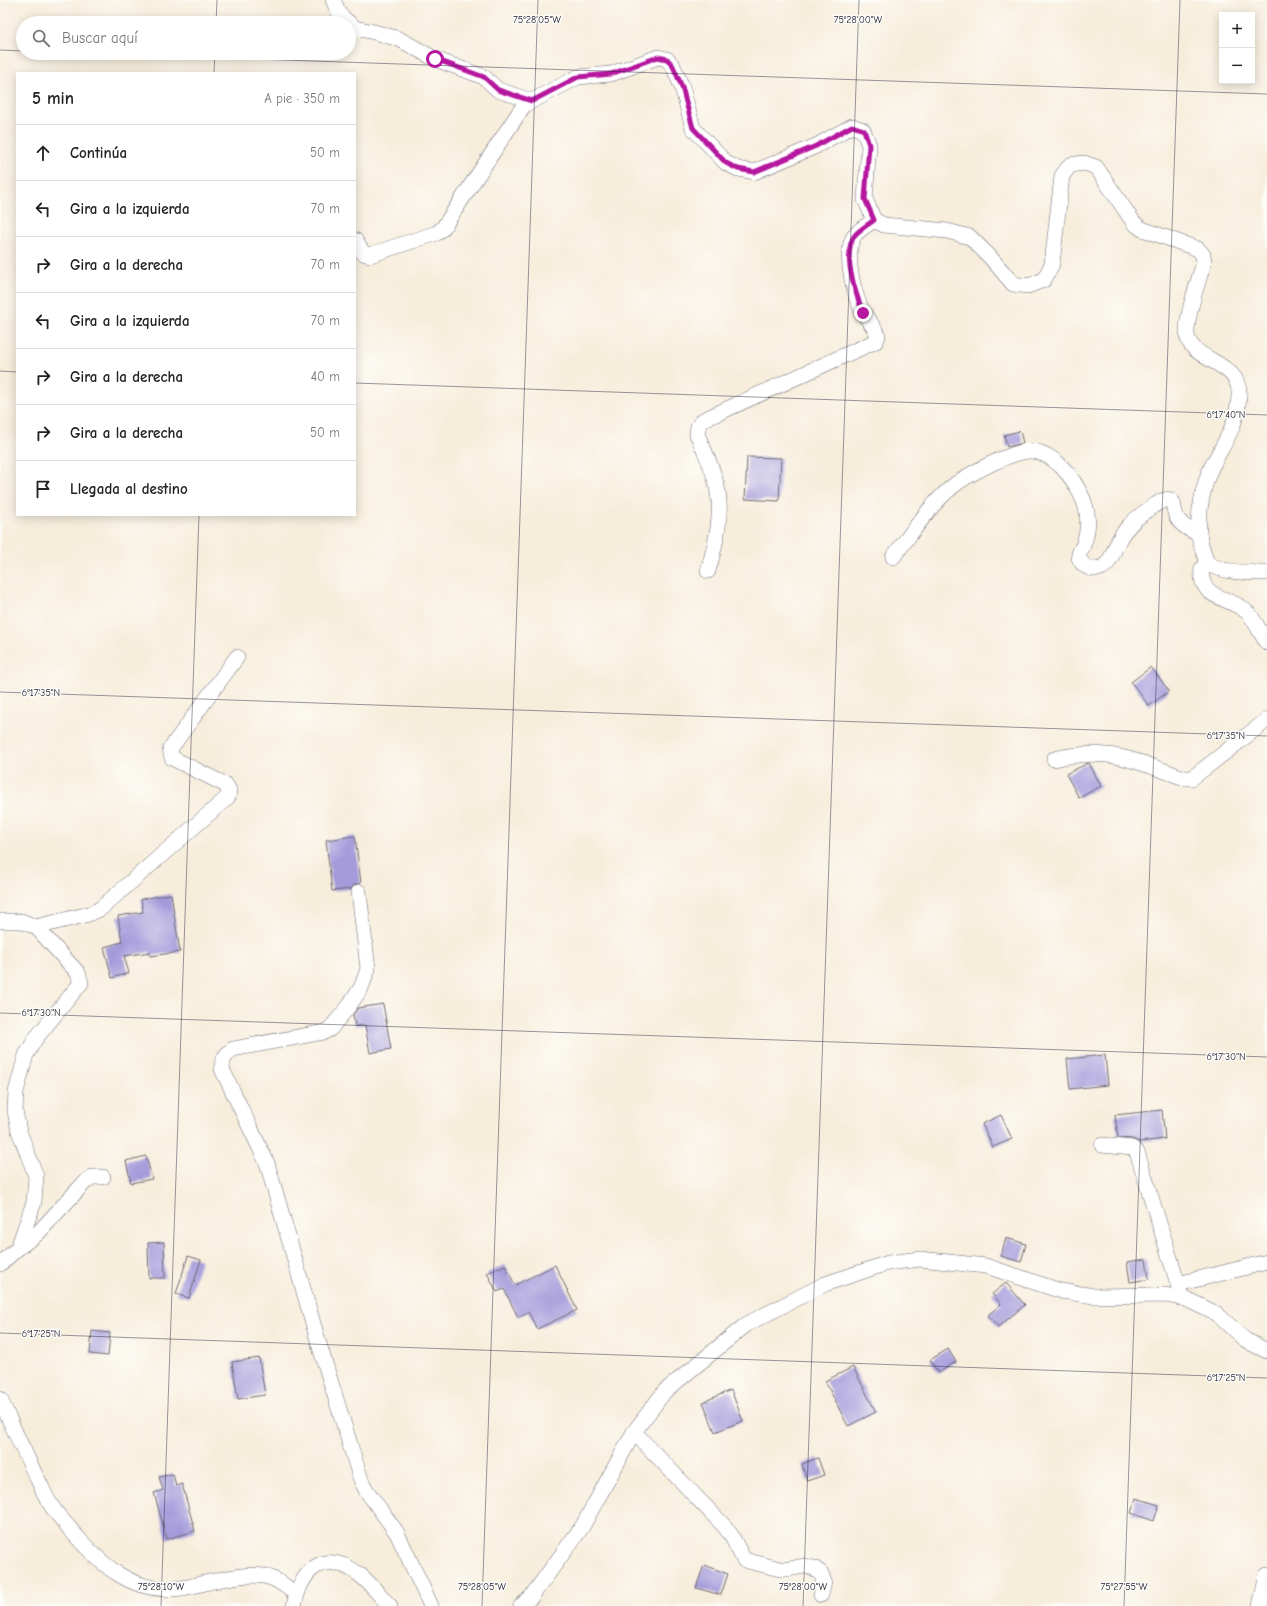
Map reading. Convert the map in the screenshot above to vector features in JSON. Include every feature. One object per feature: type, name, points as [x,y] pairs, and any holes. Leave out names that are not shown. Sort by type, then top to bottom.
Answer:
[{"type":"street","points":[[333,0],[341,16]]},
{"type":"street","points":[[356,28],[399,38],[435,59],[484,77],[498,90],[532,101]]},
{"type":"street","points":[[356,242],[363,253],[370,255],[437,233],[443,228],[524,105],[578,77],[611,74],[658,57],[667,59],[673,66],[682,87],[693,128],[726,163],[738,169],[754,172],[816,146],[852,126],[864,130],[869,145],[865,199],[874,220],[884,225],[947,231],[970,237],[990,257],[1013,284],[1028,286],[1044,280],[1052,264],[1062,176],[1070,166],[1084,163],[1096,167],[1134,223],[1142,229],[1198,249],[1202,255],[1204,262],[1188,321],[1187,333],[1190,343],[1197,350],[1233,374],[1238,383],[1240,395],[1236,418],[1226,442],[1206,479],[1200,508],[1199,534],[1207,563],[1215,568],[1231,571],[1267,572]]},
{"type":"street","points":[[708,571],[717,536],[720,507],[717,483],[697,434],[698,426],[703,420],[876,341],[878,336],[876,329],[863,313],[856,292],[849,258],[850,245],[854,236],[874,220]]},
{"type":"street","points":[[893,557],[936,503],[952,487],[984,467],[1021,452],[1029,451],[1037,452],[1050,458],[1068,475],[1080,492],[1088,512],[1088,523],[1079,554],[1080,560],[1084,565],[1091,569],[1097,569],[1107,564],[1119,540],[1130,524],[1164,500],[1171,500],[1174,502],[1175,512],[1180,521],[1192,531],[1199,534]]},
{"type":"street","points":[[1207,563],[1202,568],[1201,574],[1205,588],[1217,596],[1239,606],[1248,614],[1267,643]]},
{"type":"street","points":[[36,927],[89,914],[100,909],[228,797],[229,790],[226,785],[172,758],[170,749],[237,657]]},
{"type":"street","points":[[1054,759],[1073,755],[1107,755],[1126,759],[1185,778],[1192,778],[1267,720]]},
{"type":"street","points":[[359,892],[368,969],[361,988],[349,1006],[330,1029],[324,1032],[234,1049],[226,1054],[222,1060],[222,1069],[267,1163],[319,1344],[361,1480],[366,1490],[397,1533],[430,1606]]},
{"type":"street","points":[[0,921],[21,921],[36,927],[78,973],[81,983],[36,1038],[26,1054],[16,1092],[15,1111],[19,1131],[36,1176],[34,1202],[18,1248]]},
{"type":"street","points":[[1102,1144],[1132,1148],[1136,1152],[1180,1291],[1217,1314],[1245,1340],[1267,1351]]},
{"type":"street","points":[[0,1264],[37,1234],[85,1182],[92,1177],[103,1177]]},
{"type":"street","points":[[528,1603],[582,1527],[634,1432],[665,1391],[747,1324],[826,1284],[888,1263],[920,1259],[986,1266],[1061,1291],[1094,1296],[1165,1295],[1267,1262]]},
{"type":"street","points":[[0,1399],[28,1461],[51,1505],[80,1540],[115,1573],[135,1584],[157,1589],[180,1588],[247,1576],[261,1576],[270,1577],[279,1582],[295,1600],[309,1571],[322,1563],[337,1562],[360,1575],[390,1606]]},
{"type":"street","points":[[634,1432],[725,1527],[731,1535],[744,1560],[780,1569],[804,1566],[814,1568],[821,1573],[824,1582],[821,1595]]},
{"type":"street","points":[[1260,1606],[1267,1575]]},
{"type":"building","points":[[1020,431],[1023,443],[1007,447],[1004,435]]},
{"type":"building","points":[[747,457],[781,458],[779,501],[745,499]]},
{"type":"building","points":[[1151,667],[1169,691],[1149,706],[1131,682]]},
{"type":"building","points":[[1088,763],[1101,786],[1079,798],[1066,774]]},
{"type":"building","points":[[355,836],[361,883],[354,885],[351,889],[332,891],[326,840]]},
{"type":"building","points":[[171,894],[180,952],[150,956],[150,952],[124,956],[129,973],[112,978],[104,947],[122,942],[118,916],[143,912],[141,899]]},
{"type":"building","points":[[383,1004],[391,1049],[370,1053],[365,1025],[355,1026],[353,1015],[358,1008]]},
{"type":"building","points":[[1105,1055],[1108,1085],[1070,1089],[1067,1059]]},
{"type":"building","points":[[1162,1110],[1165,1139],[1139,1142],[1133,1139],[1118,1138],[1115,1115]]},
{"type":"building","points":[[1001,1115],[1012,1139],[993,1147],[982,1124]]},
{"type":"building","points":[[146,1156],[152,1179],[131,1183],[126,1161]]},
{"type":"building","points":[[1006,1238],[1026,1244],[1021,1262],[1001,1256]]},
{"type":"building","points":[[164,1242],[165,1278],[149,1278],[148,1243]]},
{"type":"building","points":[[188,1256],[201,1260],[189,1298],[176,1294]]},
{"type":"building","points":[[1146,1259],[1149,1279],[1130,1282],[1127,1262]]},
{"type":"building","points":[[505,1265],[515,1285],[555,1265],[577,1310],[537,1329],[528,1312],[518,1317],[504,1289],[497,1292],[487,1273]]},
{"type":"building","points":[[1006,1283],[1025,1305],[998,1327],[988,1315],[1001,1304],[992,1294]]},
{"type":"building","points":[[92,1331],[110,1333],[108,1356],[90,1354]]},
{"type":"building","points":[[948,1349],[956,1362],[938,1373],[930,1360]]},
{"type":"building","points":[[259,1358],[265,1395],[238,1399],[232,1362]]},
{"type":"building","points":[[853,1367],[876,1412],[848,1426],[825,1381]]},
{"type":"building","points":[[731,1390],[743,1421],[715,1432],[703,1402]]},
{"type":"building","points":[[818,1458],[824,1475],[807,1481],[802,1464]]},
{"type":"building","points":[[173,1474],[176,1486],[182,1484],[195,1531],[167,1539],[154,1493],[163,1490],[159,1477]]},
{"type":"building","points":[[1136,1498],[1159,1505],[1154,1521],[1131,1513]]},
{"type":"building","points":[[704,1565],[728,1574],[721,1595],[696,1588]]},
{"type":"route","points":[[435,59],[484,77],[498,90],[532,101],[578,77],[611,74],[658,57],[667,59],[673,66],[682,87],[693,128],[726,163],[738,169],[754,172],[816,146],[852,126],[864,130],[869,145],[865,199],[874,220],[854,236],[850,245],[849,258],[856,292],[863,313]]}]
